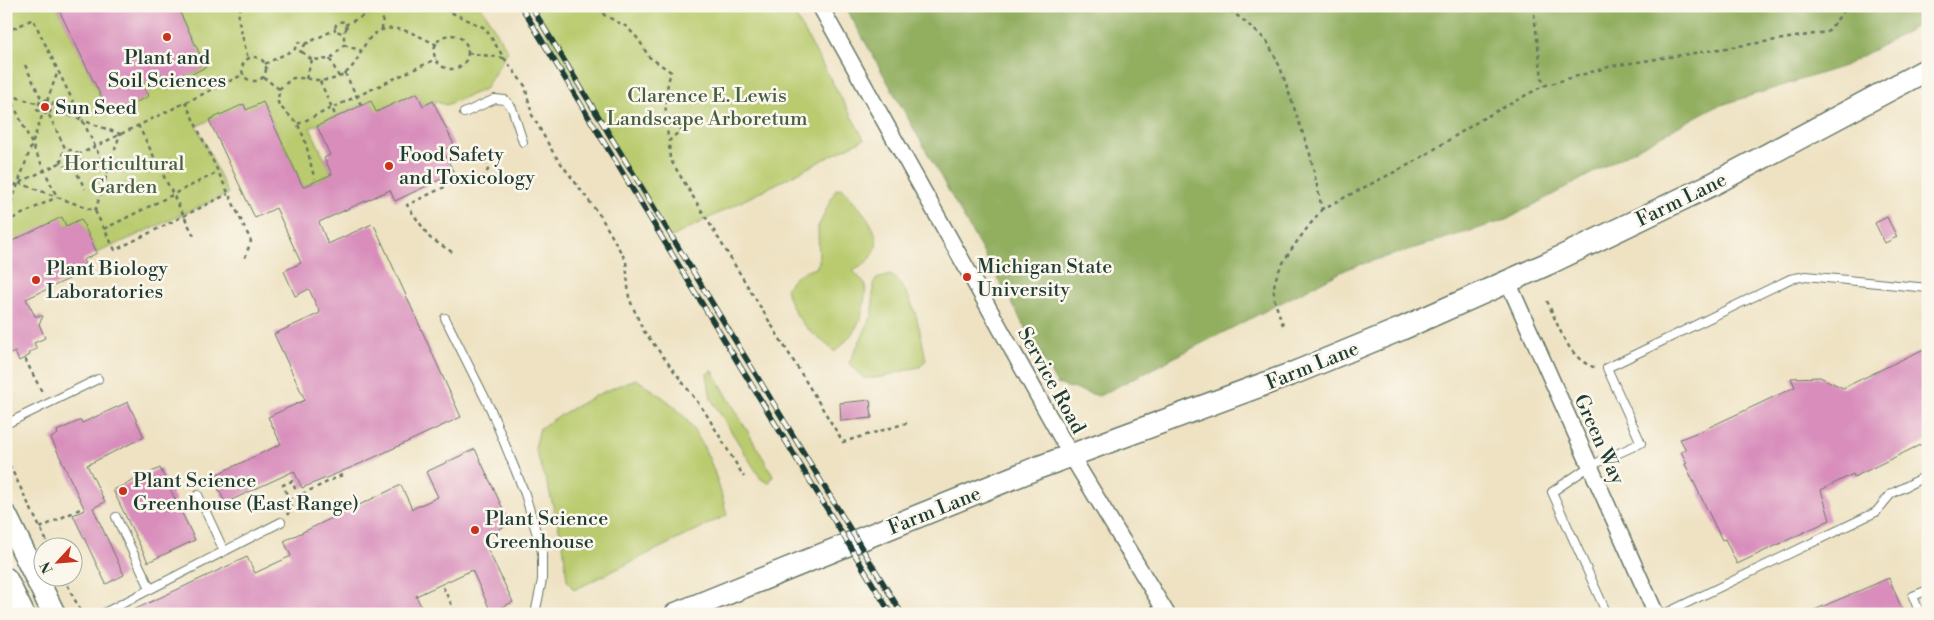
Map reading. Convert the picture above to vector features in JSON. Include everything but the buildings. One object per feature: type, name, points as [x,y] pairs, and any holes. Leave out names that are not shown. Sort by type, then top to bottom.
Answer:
[{"type":"street","name":"Service Road","points":[[820,6],[1072,457],[1167,614]]},
{"type":"street","name":"Farm Lane","points":[[676,614],[1037,468],[1072,457],[1294,373],[1508,282],[1712,184],[1928,69]]},
{"type":"street","name":"Green Way","points":[[1508,282],[1656,614]]},
{"type":"street","points":[[6,516],[54,614]]},
{"type":"street","points":[[6,579],[23,614]]},
{"type":"lane","points":[[464,113],[496,99],[505,100],[512,108],[523,142]]},
{"type":"lane","points":[[1607,614],[1552,492],[1590,466],[1641,443],[1607,368],[1790,279],[1806,276],[1928,288]]},
{"type":"lane","points":[[445,318],[491,410],[525,494],[542,552],[542,580],[535,614]]},
{"type":"lane","points":[[6,424],[98,379]]},
{"type":"lane","points":[[1664,614],[1876,512],[1891,494],[1928,475]]},
{"type":"lane","points":[[198,495],[224,551]]},
{"type":"lane","points":[[116,517],[150,588]]},
{"type":"lane","points":[[102,614],[118,610],[150,588],[281,522]]},
{"type":"lane","points":[[1920,614],[1913,596],[1928,590]]},
{"type":"path","points":[[241,6],[238,18],[248,59]]},
{"type":"path","points":[[382,30],[383,12],[388,6]]},
{"type":"path","points":[[437,6],[485,28],[525,86],[532,115],[554,154],[601,217],[626,261],[629,298],[643,330],[705,412],[744,477]]},
{"type":"path","points":[[600,6],[604,15],[627,27],[639,40],[649,57],[671,72],[666,88],[665,115],[668,137]]},
{"type":"path","points":[[1223,6],[1242,19],[1267,41],[1276,58],[1310,154],[1322,209]]},
{"type":"path","points":[[1533,6],[1543,86]]},
{"type":"path","points":[[1283,325],[1275,303],[1274,287],[1280,268],[1322,209],[1414,162],[1482,119],[1543,86],[1612,66],[1827,32],[1848,6]]},
{"type":"path","points":[[295,49],[312,60],[330,59],[344,45],[346,25],[377,8],[383,12]]},
{"type":"path","points":[[6,32],[33,19],[107,172]]},
{"type":"path","points":[[265,64],[295,49],[298,42],[305,44],[336,29],[338,22],[346,25]]},
{"type":"path","points":[[315,179],[306,144],[298,124],[285,114],[278,104],[279,89],[293,78],[320,81],[339,77],[346,73],[358,60],[371,38],[382,30],[402,28],[436,45]]},
{"type":"path","points":[[336,29],[340,32],[344,31]]},
{"type":"path","points":[[446,36],[457,36],[465,43],[468,54],[464,63],[455,68],[446,68],[436,59],[436,45],[446,36]]},
{"type":"path","points":[[302,52],[305,49],[305,44]]},
{"type":"path","points":[[344,45],[362,51]]},
{"type":"path","points":[[468,54],[504,58]]},
{"type":"path","points":[[258,58],[265,64],[266,71],[263,77],[252,80],[244,74],[242,67],[248,59],[258,58]]},
{"type":"path","points":[[330,59],[339,77]]},
{"type":"path","points":[[298,124],[436,59]]},
{"type":"path","points":[[306,79],[312,60]]},
{"type":"path","points":[[25,64],[41,98],[53,103],[49,114],[66,150]]},
{"type":"path","points":[[48,101],[58,70]]},
{"type":"path","points":[[346,73],[362,105]]},
{"type":"path","points":[[78,155],[244,74]]},
{"type":"path","points":[[263,77],[279,89]]},
{"type":"path","points":[[320,81],[336,117]]},
{"type":"path","points":[[6,89],[57,196]]},
{"type":"path","points":[[9,95],[39,104]]},
{"type":"path","points":[[41,98],[37,110],[49,114]]},
{"type":"path","points":[[185,102],[251,242],[244,260]]},
{"type":"path","points":[[51,109],[120,134]]},
{"type":"path","points":[[6,220],[44,113]]},
{"type":"path","points":[[138,125],[194,236]]},
{"type":"path","points":[[683,128],[670,142],[670,159],[843,442],[907,424]]},
{"type":"path","points":[[95,211],[120,134]]},
{"type":"path","points":[[69,149],[78,155],[80,158],[74,167],[64,166],[60,158],[62,152],[69,149]]},
{"type":"path","points":[[452,252],[430,238],[407,205],[455,182],[466,182],[476,187],[488,170],[482,155]]},
{"type":"path","points":[[6,189],[62,162]]},
{"type":"path","points":[[74,167],[85,189]]},
{"type":"path","points":[[104,229],[218,172]]},
{"type":"path","points":[[19,183],[95,211],[115,250],[228,194]]},
{"type":"path","points":[[6,220],[57,196]]},
{"type":"path","points":[[1547,301],[1571,350],[1580,360],[1596,368],[1607,368]]},
{"type":"path","points":[[25,359],[43,395]]},
{"type":"path","points":[[6,458],[45,538]]},
{"type":"path","points":[[290,500],[342,475]]},
{"type":"path","points":[[281,522],[292,507],[283,486],[292,481],[298,496]]},
{"type":"path","points":[[40,528],[80,509],[82,511]]},
{"type":"path","points":[[443,587],[456,614]]},
{"type":"path","points":[[69,588],[82,614]]},
{"type":"green space","name":"Horticultural Garden","points":[[6,6],[57,6],[110,115],[148,96],[142,84],[162,74],[168,86],[206,67],[177,6],[481,6],[508,51],[485,89],[446,105],[433,101],[423,106],[416,93],[376,112],[371,101],[310,128],[332,174],[303,187],[263,102],[246,110],[244,104],[197,126],[228,194],[97,253],[81,220],[6,244]]},
{"type":"green space","name":"Clarence E. Lewis Landscape Arboretum","points":[[530,6],[790,6],[864,139],[668,239]]},
{"type":"green space","points":[[845,6],[1928,6],[1928,20],[1844,66],[1712,108],[1506,220],[1349,268],[1099,396],[1057,384]]},
{"type":"green space","points":[[842,188],[868,220],[877,241],[874,252],[867,262],[853,271],[866,285],[859,322],[850,336],[835,352],[810,331],[798,317],[786,289],[798,275],[816,268],[819,262],[818,227],[836,189]]},
{"type":"green space","points":[[891,275],[906,292],[911,303],[919,325],[926,360],[920,367],[878,378],[863,378],[849,363],[873,314],[873,284],[876,279]]},
{"type":"green space","points":[[712,370],[773,475],[769,483],[761,479],[711,399],[707,374]]},
{"type":"green space","points":[[636,379],[672,404],[684,416],[696,433],[713,467],[727,515],[574,590],[567,580],[563,544],[549,490],[535,448],[540,428],[586,400]]},
{"type":"railway","points":[[521,6],[891,614]]},
{"type":"railway","points":[[531,6],[902,614]]},
{"type":"place","name":"Plant and Soil Sciences","points":[[167,37]]},
{"type":"place","name":"Sun Seed","points":[[45,107]]},
{"type":"place","name":"Food Safety and Toxicology","points":[[389,166]]},
{"type":"place","name":"Michigan State University","points":[[967,277]]},
{"type":"place","name":"Plant Biology Laboratories","points":[[36,280]]},
{"type":"place","name":"Plant Science Greenhouse (East Range)","points":[[123,491]]},
{"type":"place","name":"Plant Science Greenhouse","points":[[475,530]]}]
